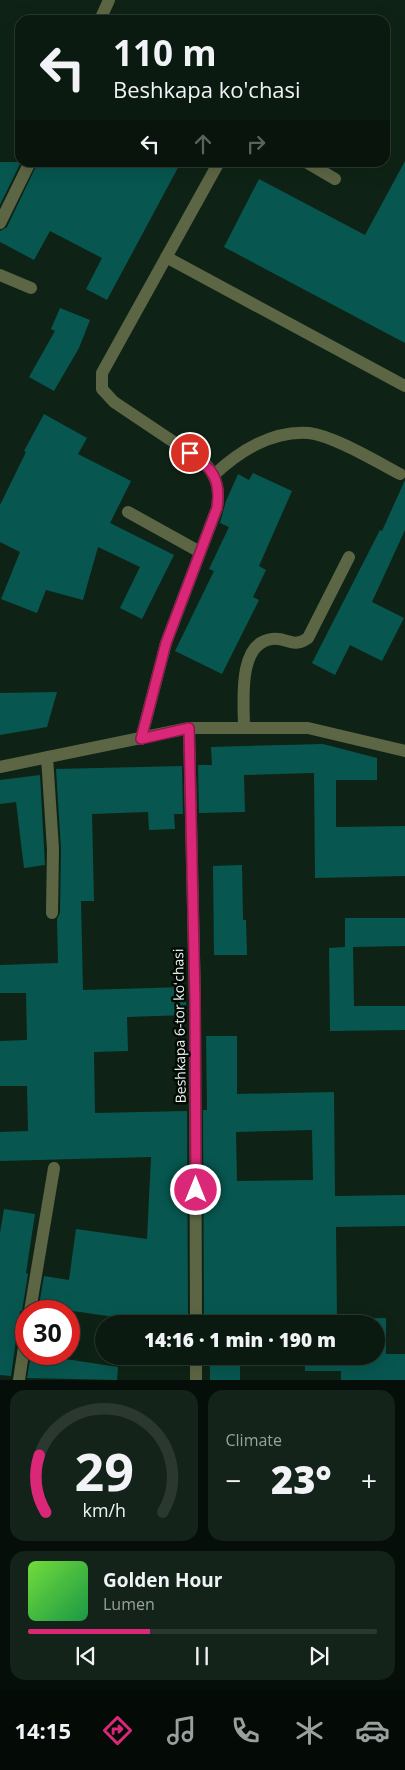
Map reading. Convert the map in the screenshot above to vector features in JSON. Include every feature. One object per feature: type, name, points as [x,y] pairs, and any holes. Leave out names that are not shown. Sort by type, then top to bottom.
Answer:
[{"type":"street","points":[[102,15],[109,0]]},
{"type":"street","points":[[0,223],[28,167]]},
{"type":"street","points":[[141,739],[166,643],[217,508],[219,490],[214,475],[205,463],[114,402],[102,389],[102,373],[216,167]]},
{"type":"street","points":[[315,167],[335,179]]},
{"type":"street","points":[[166,258],[405,386]]},
{"type":"street","points":[[0,275],[31,288]]},
{"type":"street","points":[[214,475],[245,449],[260,442],[290,434],[310,433],[328,439],[400,474]]},
{"type":"street","points":[[128,512],[200,552]]},
{"type":"street","points":[[244,727],[244,673],[250,657],[262,642],[272,639],[295,644],[308,638],[350,557]]},
{"type":"street","points":[[0,767],[189,728],[308,728],[405,751]]},
{"type":"street","name":"Beshkapa 6-tor koʻchasi","points":[[189,728],[195,1010],[196,1315]]},
{"type":"street","points":[[47,757],[52,849],[52,913]]},
{"type":"street","points":[[32,1300],[54,1168]]},
{"type":"street","points":[[18,1380],[21,1365]]},
{"type":"street","points":[[196,1365],[196,1380]]},
{"type":"building","points":[[405,161],[405,343],[224,247],[259,179],[365,235]]},
{"type":"building","points":[[0,162],[15,162],[15,167],[19,167],[0,205]]},
{"type":"building","points":[[36,167],[178,167],[107,300],[86,289],[102,258],[50,231],[34,260],[0,242],[0,231],[7,227]]},
{"type":"building","points":[[60,308],[90,320],[79,348],[54,391],[29,377],[55,331],[51,329]]},
{"type":"building","points":[[44,414],[87,438],[78,454],[131,481],[110,523],[174,555],[142,619],[120,608],[140,567],[98,547],[83,600],[46,590],[37,613],[1,599],[20,552],[0,542],[0,505],[26,452],[24,451]]},
{"type":"building","points":[[253,473],[292,491],[259,566],[266,570],[253,597],[259,600],[222,674],[175,651],[214,571],[209,569],[229,527],[220,523],[226,501],[238,474],[249,480]]},
{"type":"building","points":[[405,480],[405,530],[372,602],[404,618],[382,661],[350,645],[335,675],[312,663],[380,530],[382,531]]},
{"type":"building","points":[[57,692],[47,727],[0,735],[0,693]]},
{"type":"building","points":[[323,744],[377,758],[377,780],[336,780],[336,827],[405,826],[405,876],[315,878],[314,773],[244,775],[245,812],[199,813],[198,765],[212,765],[211,747]]},
{"type":"building","points":[[182,766],[183,814],[174,814],[175,829],[149,830],[148,812],[92,814],[94,901],[81,901],[83,990],[186,987],[186,1015],[127,1017],[128,1051],[94,1052],[95,1113],[187,1111],[188,1315],[101,1315],[80,1312],[80,1300],[40,1300],[44,1276],[69,1280],[76,1229],[147,1239],[151,1157],[0,1161],[0,1132],[28,1131],[27,1086],[0,1086],[0,1041],[27,1040],[26,993],[0,993],[0,965],[58,963],[57,919],[60,913],[61,849],[56,769]]},
{"type":"building","points":[[40,775],[45,865],[24,868],[16,802],[0,804],[0,780]]},
{"type":"building","points":[[242,865],[243,920],[246,920],[247,955],[214,955],[213,866]]},
{"type":"building","points":[[345,918],[405,918],[405,946],[353,947],[354,1006],[405,1006],[405,1030],[330,1031],[329,948],[345,947]]},
{"type":"building","points":[[206,1036],[237,1036],[237,1094],[334,1092],[335,1196],[405,1195],[405,1226],[336,1227],[337,1315],[204,1315],[203,1110],[207,1110]],"holes":[[[312,1130],[313,1180],[237,1181],[236,1132]]]},
{"type":"building","points":[[4,1209],[35,1214],[24,1300],[15,1300],[15,1347],[11,1376],[0,1375],[0,1233]]},
{"type":"building","points":[[385,1318],[386,1354],[405,1354],[405,1380],[341,1380],[341,1371],[305,1371],[305,1365],[385,1365]]},
{"type":"building","points":[[80,1361],[118,1367],[117,1380],[27,1378],[29,1365],[80,1365]]},
{"type":"building","points":[[210,1365],[240,1365],[240,1380],[210,1380]]},
{"type":"route","points":[[190,453],[205,463],[214,475],[219,490],[217,508],[166,643],[141,739],[189,728],[195,1000],[196,1190]]}]
